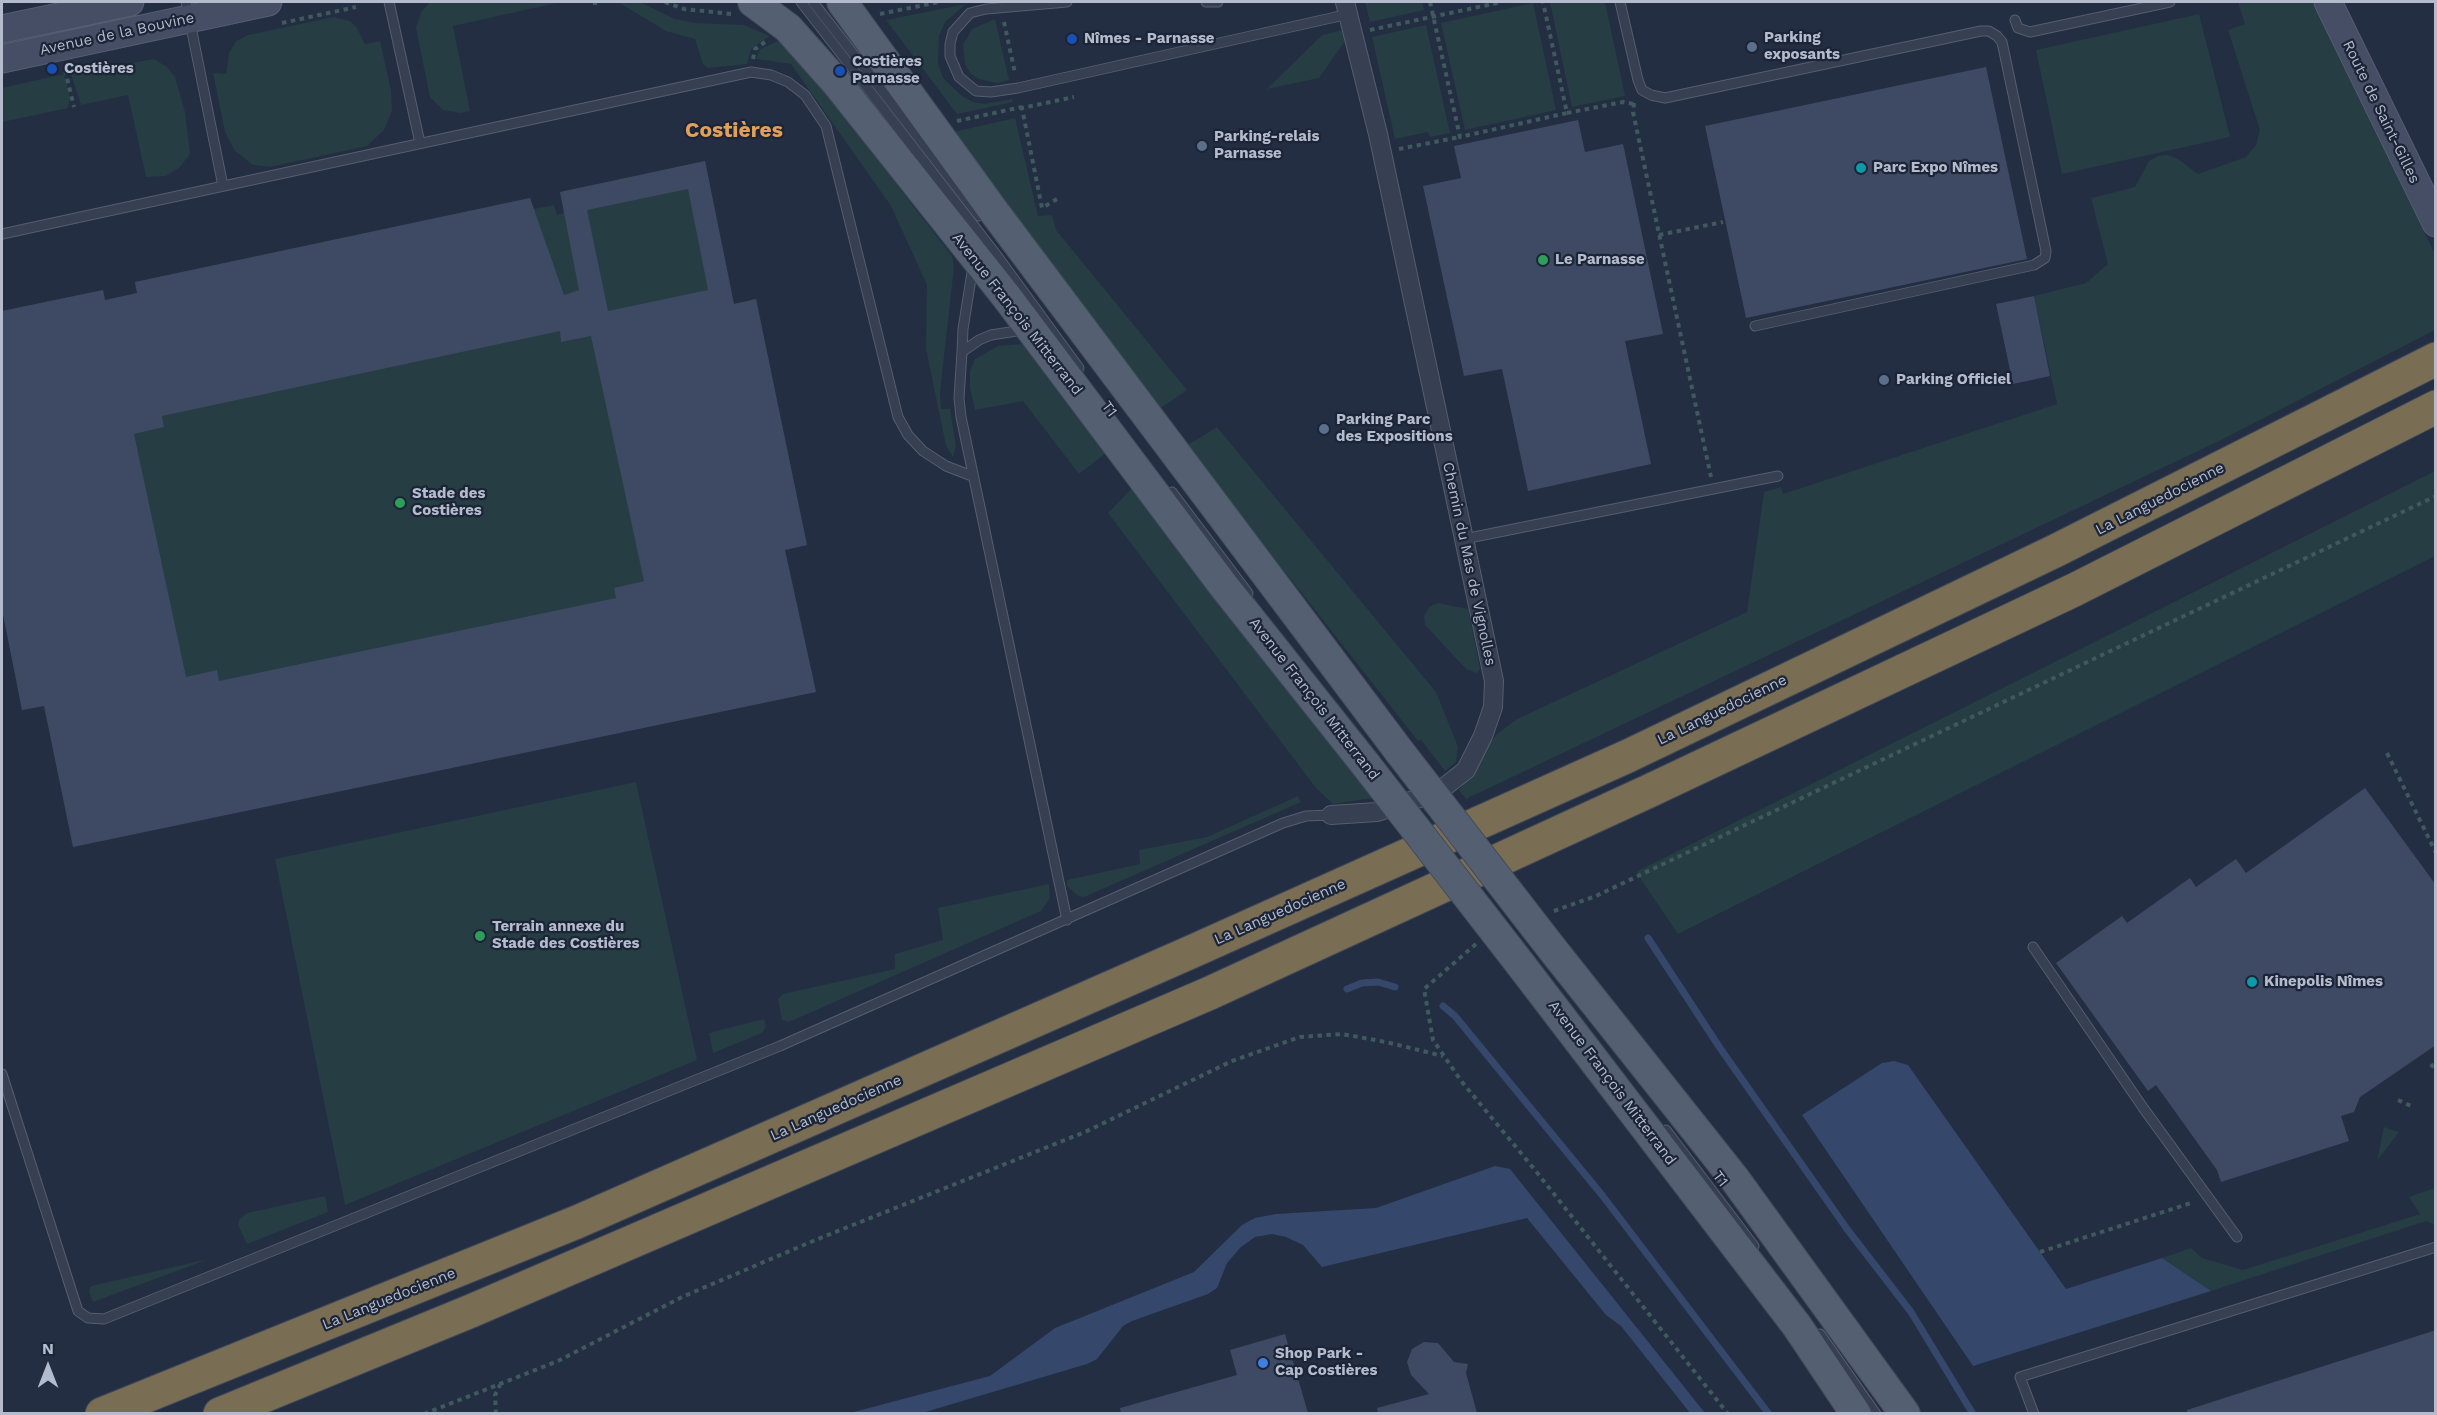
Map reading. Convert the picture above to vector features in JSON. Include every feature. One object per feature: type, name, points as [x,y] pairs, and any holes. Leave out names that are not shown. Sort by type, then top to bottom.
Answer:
[{"type":"highway","name":"La Languedocienne","points":[[102,1413],[577,1222],[1180,957],[1617,760],[2055,551],[2436,359]]},
{"type":"highway","points":[[220,1413],[471,1311],[1210,993],[1649,791],[2064,595],[2436,407]]},
{"type":"main road","name":"Avenue François Mitterrand","points":[[842,2],[1381,756],[1537,956],[1856,1413]]},
{"type":"main road","name":"Avenue François Mitterrand","points":[[745,8],[788,28],[836,82],[1031,330],[1223,585],[1381,756]]},
{"type":"main road","name":"Avenue François Mitterrand","points":[[1537,956],[1734,1178],[1905,1413]]},
{"type":"street","name":"Avenue de la Bouvine","points":[[2,29],[130,2]]},
{"type":"street","name":"Route de Saint-Gilles","points":[[2328,2],[2436,223]]},
{"type":"street","name":"Chemin du Mas de Vignolles","points":[[1331,815],[1377,812],[1438,792],[1466,770],[1483,736],[1493,707],[1494,681],[1382,153],[1347,8]]},
{"type":"street","name":"Avenue de la Bouvine","points":[[2,59],[188,10],[272,13]]},
{"type":"lane","points":[[388,2],[420,143]]},
{"type":"lane","points":[[801,2],[995,253],[1083,374]]},
{"type":"lane","points":[[813,2],[1027,278]]},
{"type":"lane","points":[[1066,2],[986,9],[970,13],[953,32],[950,44],[950,56],[959,77],[976,91],[991,92],[1018,88],[1347,8]]},
{"type":"lane","points":[[1206,2],[1218,2]]},
{"type":"lane","points":[[1620,2],[1642,90],[1651,96],[1665,98],[1981,31],[1989,31],[2002,42],[2046,251],[2045,258],[2034,265],[1755,326]]},
{"type":"lane","points":[[2015,20],[2018,28],[2030,32],[2170,2]]},
{"type":"lane","points":[[188,10],[224,186]]},
{"type":"lane","points":[[2,234],[751,72],[771,75],[788,82],[805,95],[817,109],[826,126],[898,417],[908,435],[923,451],[946,466],[972,476]]},
{"type":"lane","points":[[974,257],[963,329],[959,398],[972,476],[1066,920]]},
{"type":"lane","points":[[962,352],[991,335],[1031,330]]},
{"type":"lane","name":"T1","points":[[1071,332],[1381,756]]},
{"type":"lane","points":[[1464,539],[1778,476]]},
{"type":"lane","points":[[1168,487],[1253,600]]},
{"type":"lane","points":[[1345,722],[1381,756]]},
{"type":"lane","points":[[2,1074],[78,1311],[88,1318],[104,1319],[780,1046],[1283,823],[1306,816],[1331,815]]},
{"type":"lane","points":[[2033,947],[2144,1109],[2237,1237]]},
{"type":"lane","points":[[1537,956],[1557,994]]},
{"type":"lane","points":[[1537,956],[1683,1132]]},
{"type":"lane","name":"T1","points":[[1659,1121],[1764,1258]]},
{"type":"lane","points":[[1747,1214],[1892,1413]]},
{"type":"lane","points":[[2034,1413],[2020,1377],[2436,1247]]},
{"type":"lane","points":[[1810,1321],[1876,1413]]},
{"type":"path","points":[[665,2],[684,9],[745,8]]},
{"type":"path","points":[[871,16],[939,2]]},
{"type":"path","points":[[1430,2],[1460,137]]},
{"type":"path","points":[[1354,33],[1502,2]]},
{"type":"path","points":[[1543,2],[1567,113]]},
{"type":"path","points":[[272,13],[356,7]]},
{"type":"path","points":[[1003,15],[1016,77]]},
{"type":"path","points":[[751,72],[755,49],[771,39]]},
{"type":"path","points":[[64,66],[74,107]]},
{"type":"path","points":[[1642,90],[1632,112],[1713,489]]},
{"type":"path","points":[[1020,97],[1042,208],[1057,199]]},
{"type":"path","points":[[953,122],[1074,97]]},
{"type":"path","points":[[1382,153],[1623,102],[1634,104]]},
{"type":"path","points":[[1659,236],[1723,222]]},
{"type":"path","points":[[1544,913],[1596,896],[2436,496]]},
{"type":"path","points":[[2387,753],[2436,853]]},
{"type":"path","points":[[1479,942],[1464,952],[1424,989],[1433,1041],[1462,1082],[1728,1413]]},
{"type":"path","points":[[424,1413],[558,1361],[682,1297],[813,1241],[1085,1132],[1232,1061],[1261,1050],[1300,1037],[1342,1034],[1444,1056]]},
{"type":"path","points":[[2431,1064],[2436,1071]]},
{"type":"path","points":[[2398,1100],[2411,1107]]},
{"type":"path","points":[[2040,1252],[2209,1197]]},
{"type":"path","points":[[496,1413],[495,1395],[500,1384]]},
{"type":"green space","points":[[430,2],[561,2],[453,26],[470,111],[461,113],[443,110],[430,97],[416,28],[421,12]]},
{"type":"green space","points":[[618,2],[640,2],[675,19],[696,23],[744,25],[770,36],[751,49],[747,64],[708,68],[703,64],[695,39],[666,31]]},
{"type":"green space","points":[[1365,2],[1422,2],[1424,10],[1370,22]]},
{"type":"green space","points":[[1550,2],[1605,2],[1625,96],[1572,107]]},
{"type":"green space","points":[[2238,2],[2313,2],[2435,254],[2435,330],[2219,441],[1466,799],[1459,790],[1473,774],[1487,747],[1497,734],[1517,719],[1747,612],[1764,492],[1781,487],[1783,494],[2057,404],[2034,296],[2086,283],[2108,264],[2091,198],[2135,187],[2149,161],[2158,156],[2168,155],[2178,159],[2198,174],[2246,157],[2256,145],[2260,130],[2228,30],[2245,24]]},
{"type":"green space","points":[[1533,3],[1556,110],[1465,130],[1441,23]]},
{"type":"green space","points":[[966,4],[945,22],[939,36],[938,64],[943,78],[962,96],[973,102],[984,104],[1012,99],[1013,102],[957,114],[886,20]]},
{"type":"green space","points":[[2199,14],[2230,137],[2062,174],[2036,50]]},
{"type":"green space","points":[[334,17],[350,21],[357,28],[365,44],[380,41],[391,90],[392,111],[384,130],[367,146],[270,167],[253,165],[235,151],[225,132],[213,73],[226,74],[229,53],[236,41],[248,35]]},
{"type":"green space","points":[[995,19],[1009,80],[997,83],[979,79],[970,73],[965,64],[963,45],[972,29]]},
{"type":"green space","points":[[1426,25],[1450,133],[1430,137],[1428,132],[1395,139],[1372,37]]},
{"type":"green space","points":[[1342,30],[1345,41],[1319,78],[1267,89],[1322,35]]},
{"type":"green space","points":[[778,41],[807,69],[952,256],[954,267],[940,392],[941,409],[950,409],[956,446],[953,457],[946,446],[926,349],[927,285],[891,206],[791,64],[756,59],[760,49]]},
{"type":"green space","points":[[154,59],[167,67],[175,77],[185,112],[190,154],[180,167],[166,176],[146,177],[128,95],[81,105],[71,74]]},
{"type":"green space","points":[[64,74],[70,97],[68,108],[2,122],[2,88]]},
{"type":"green space","points":[[1015,118],[1038,216],[1052,215],[1056,230],[1187,390],[1158,410],[953,132]]},
{"type":"green space","name":"Stade des Costières","points":[[705,161],[730,284],[720,285],[725,306],[756,299],[807,545],[776,552],[780,571],[789,569],[816,692],[54,704],[22,710],[2,609],[2,599],[31,592],[27,572],[2,577],[2,311],[103,290],[108,311],[137,293],[135,282],[530,198],[534,209],[554,205],[557,215],[564,213],[560,192]]},
{"type":"green space","points":[[1024,344],[1110,450],[1079,474],[1023,401],[975,410],[970,388],[970,371],[975,359],[998,346]]},
{"type":"green space","points":[[1217,427],[1436,692],[1458,747],[1456,762],[1445,771],[1421,740],[1418,741],[1186,446]]},
{"type":"green space","points":[[2435,471],[2435,556],[1678,934],[1636,872]]},
{"type":"green space","points":[[1135,485],[1373,798],[1333,804],[1316,788],[1108,513]]},
{"type":"green space","points":[[1438,603],[1468,609],[1480,669],[1477,673],[1466,669],[1425,625],[1424,616],[1429,607]]},
{"type":"green space","name":"Terrain annexe du Stade des Costières","points":[[636,782],[697,1060],[345,1205],[275,859]]},
{"type":"green space","points":[[1298,796],[1301,802],[1084,897],[1078,896],[1067,886],[1067,880],[1140,864],[1139,850],[1207,837]]},
{"type":"green space","points":[[1049,884],[1050,898],[1041,911],[789,1022],[782,1020],[778,999],[783,994],[895,969],[895,954],[943,940],[938,908]]},
{"type":"green space","points":[[764,1019],[766,1027],[762,1033],[713,1053],[709,1033]]},
{"type":"green space","points":[[2384,1127],[2399,1132],[2377,1161]]},
{"type":"green space","points":[[2435,1188],[2435,1225],[2426,1221],[2211,1291],[2162,1258],[2191,1248],[2202,1258],[2243,1270],[2420,1214],[2409,1197]]},
{"type":"green space","points":[[325,1196],[328,1212],[247,1244],[238,1225],[239,1220],[247,1213]]},
{"type":"green space","points":[[209,1259],[93,1302],[89,1291],[91,1286]]},
{"type":"water","points":[[1894,1061],[1908,1065],[2066,1289],[2162,1258],[2211,1291],[1973,1366],[1802,1115],[1882,1063]]},
{"type":"water","points":[[1495,1166],[1510,1169],[1705,1413],[1690,1413],[1621,1326],[1606,1315],[1527,1218],[1322,1267],[1303,1245],[1286,1237],[1272,1234],[1255,1237],[1241,1247],[1227,1263],[1217,1288],[1208,1294],[1123,1326],[1097,1359],[1087,1364],[922,1413],[850,1413],[990,1376],[1055,1328],[1194,1272],[1242,1225],[1255,1218],[1276,1214],[1376,1208]]},
{"type":"building","name":"Parc Expo Nîmes","points":[[1986,67],[2027,259],[1746,318],[1705,126]]},
{"type":"building","name":"Le Parnasse","points":[[1578,120],[1585,152],[1623,144],[1663,334],[1625,341],[1651,464],[1528,491],[1502,369],[1464,376],[1423,186],[1461,178],[1454,146]]},
{"type":"building","name":"Stade des Costières","points":[[705,161],[734,304],[756,299],[807,545],[785,550],[816,692],[73,847],[44,706],[22,710],[2,609],[2,311],[103,290],[105,300],[137,293],[135,282],[530,198],[564,295],[579,290],[560,192]],"holes":[[[688,189],[708,290],[608,311],[587,210]],[[560,331],[561,342],[591,336],[644,581],[614,588],[616,598],[219,681],[217,670],[186,677],[134,434],[164,427],[162,416]]]},
{"type":"building","points":[[2034,296],[2050,376],[2013,384],[1996,304]]},
{"type":"building","name":"Kinepolis Nîmes","points":[[2365,788],[2436,885],[2436,1045],[2360,1097],[2354,1112],[2341,1116],[2349,1141],[2221,1182],[2217,1170],[2156,1085],[2148,1091],[2056,963],[2122,916],[2127,923],[2190,878],[2196,887],[2236,859],[2246,873]]},
{"type":"building","points":[[2436,1330],[2436,1413],[2187,1413],[2187,1410]]},
{"type":"building","name":"Shop Park - Cap Costières","points":[[1285,1334],[1308,1413],[1121,1413],[1120,1408],[1237,1375],[1230,1350]]},
{"type":"building","points":[[1424,1342],[1438,1343],[1454,1362],[1468,1364],[1466,1373],[1477,1413],[1378,1413],[1377,1408],[1429,1394],[1411,1375],[1407,1362],[1412,1349]]},
{"type":"waterway","points":[[1648,938],[1720,1048],[1847,1229],[1911,1312],[1973,1414]]},
{"type":"waterway","points":[[1347,989],[1362,983],[1378,982],[1395,987]]},
{"type":"waterway","points":[[1443,1006],[1455,1016],[1602,1195],[1769,1414]]},
{"type":"place","name":"Nîmes - Parnasse","points":[[1072,39]]},
{"type":"place","name":"Parking exposants","points":[[1752,47]]},
{"type":"place","name":"Costières","points":[[52,69]]},
{"type":"place","name":"Costières Parnasse","points":[[840,71]]},
{"type":"place","name":"Parking-relais Parnasse","points":[[1202,146]]},
{"type":"place","name":"Parc Expo Nîmes","points":[[1861,168]]},
{"type":"place","name":"Le Parnasse","points":[[1543,260]]},
{"type":"place","name":"Parking Officiel","points":[[1884,380]]},
{"type":"place","name":"Parking Parc des Expositions","points":[[1324,429]]},
{"type":"place","name":"Stade des Costières","points":[[400,503]]},
{"type":"place","name":"Terrain annexe du Stade des Costières","points":[[480,936]]},
{"type":"place","name":"Kinepolis Nîmes","points":[[2252,982]]},
{"type":"place","name":"Shop Park - Cap Costières","points":[[1263,1363]]},
{"type":"district","name":"Costières","points":[[734,131]]}]
